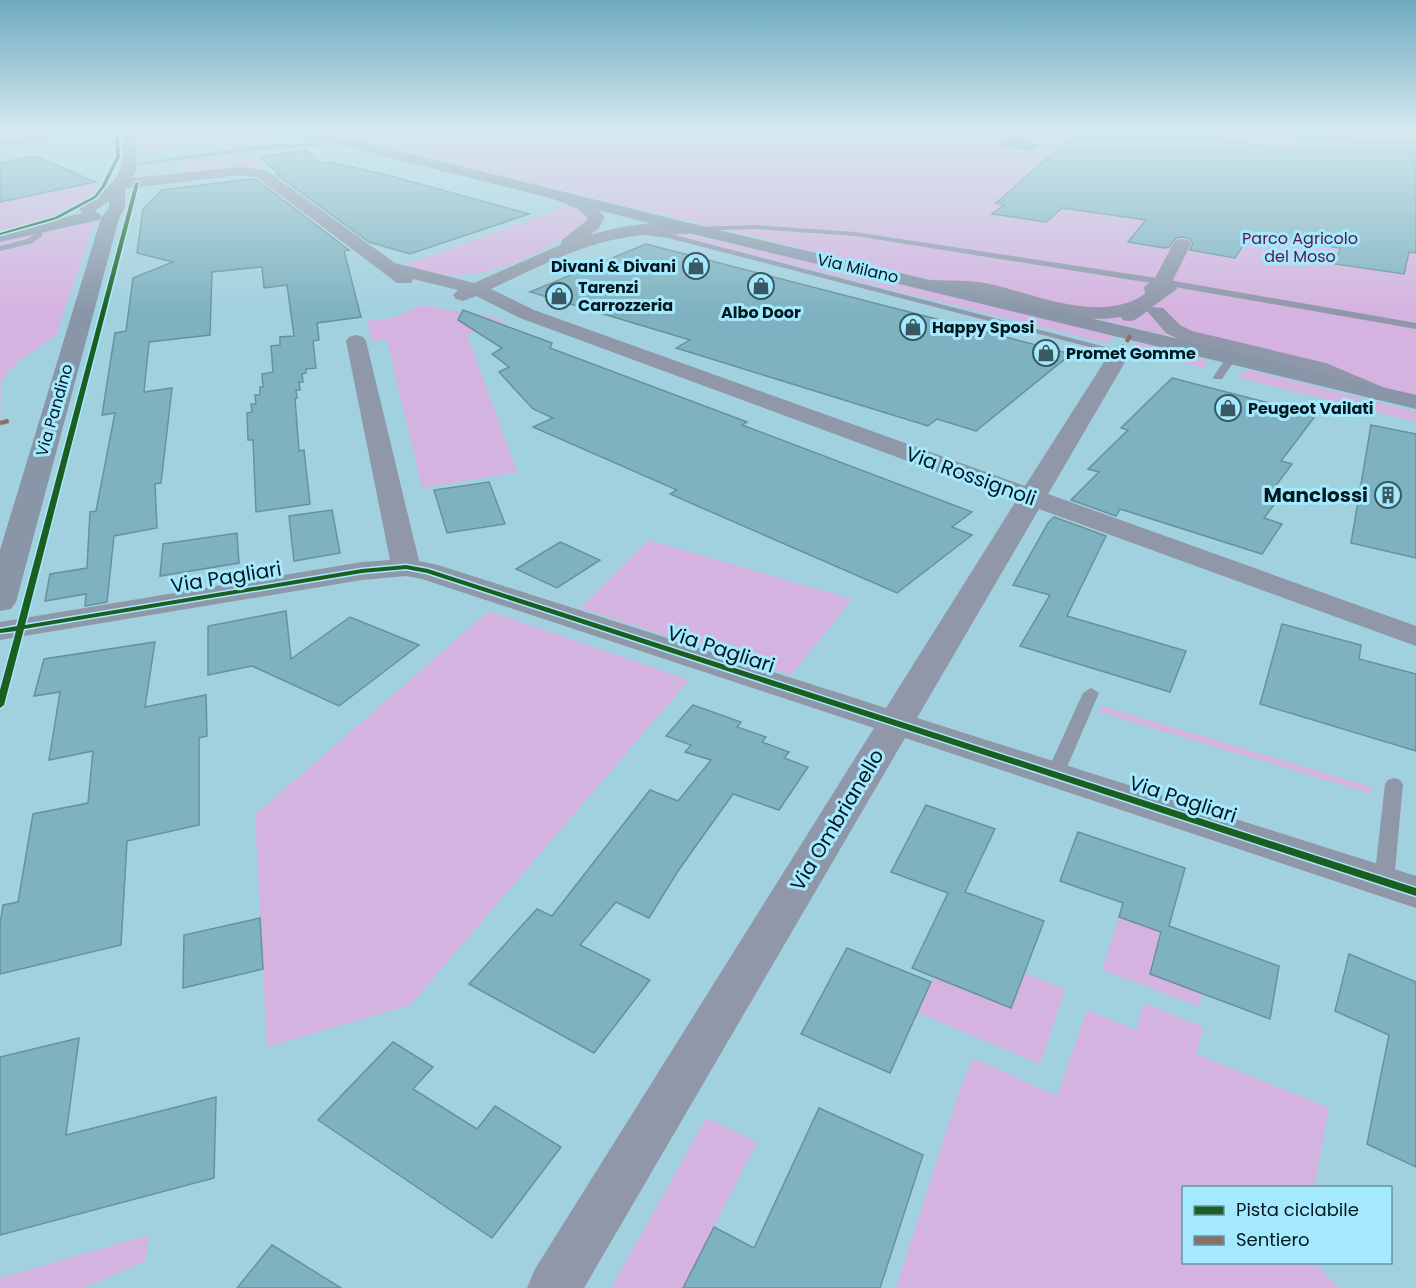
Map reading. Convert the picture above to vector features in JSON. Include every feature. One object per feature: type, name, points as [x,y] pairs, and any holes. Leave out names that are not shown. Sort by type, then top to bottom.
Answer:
[{"type":"main road","points":[[0,237],[100,213],[117,191]]},
{"type":"main road","name":"Via Pandino","points":[[0,602],[100,213],[117,191]]},
{"type":"main road","name":"Via Milano","points":[[542,191],[934,286],[1126,342],[1232,357],[1416,402]]},
{"type":"street","name":"Via Rossignoli","points":[[285,191],[416,286],[445,300],[483,310],[527,314]]},
{"type":"street","points":[[557,195],[584,206],[597,217],[593,224]]},
{"type":"street","points":[[622,232],[634,220],[635,215]]},
{"type":"street","name":"Via Rossignoli","points":[[476,289],[563,247],[593,224],[635,215]]},
{"type":"street","name":"Via Rossignoli","points":[[563,247],[647,228],[693,229]]},
{"type":"street","points":[[934,286],[982,288],[1080,312],[1108,314],[1152,300],[1182,244]]},
{"type":"street","name":"Via Rossignoli","points":[[428,278],[475,278],[528,264]]},
{"type":"street","name":"Via Rossignoli","points":[[387,267],[476,289],[527,314],[1416,638]]},
{"type":"street","points":[[445,300],[476,289]]},
{"type":"street","points":[[1152,300],[1173,329],[1185,335],[1318,368],[1377,393]]},
{"type":"street","name":"Via Ombrianello","points":[[554,1288],[1126,342],[1148,325],[1152,300]]},
{"type":"street","points":[[356,341],[406,567]]},
{"type":"street","name":"Via Pagliari","points":[[0,631],[351,573],[406,567],[428,572],[896,722],[1416,892]]},
{"type":"lane","points":[[693,229],[755,227],[855,234],[1152,300],[1416,326]]},
{"type":"lane","points":[[0,249],[34,239],[39,235],[40,228]]},
{"type":"lane","points":[[622,232],[668,236],[1126,342]]},
{"type":"lane","points":[[1218,377],[1232,357]]},
{"type":"lane","points":[[1055,774],[1091,693]]},
{"type":"lane","points":[[1384,881],[1394,784]]},
{"type":"green space","points":[[52,191],[94,191],[84,200],[57,215],[0,233],[0,202]]},
{"type":"green space","name":"Parco Agricolo del Moso","points":[[568,191],[1416,191],[1416,398],[1362,381],[927,279]]},
{"type":"green space","points":[[567,206],[580,210],[587,220],[562,239],[509,265],[474,274],[456,275],[419,272],[399,267]]},
{"type":"green space","points":[[95,220],[56,335],[16,363],[1,381],[0,423],[0,240]]},
{"type":"green space","points":[[665,230],[749,247],[1114,336],[1106,343],[670,234]]},
{"type":"green space","points":[[422,305],[507,320],[467,335],[517,472],[422,488],[387,340],[372,341],[367,321],[392,318]]},
{"type":"green space","points":[[1139,342],[1208,361],[1204,368],[1128,349]]},
{"type":"green space","points":[[1249,370],[1416,412],[1416,422],[1237,377]]},
{"type":"green space","points":[[648,540],[852,599],[791,675],[580,608]]},
{"type":"green space","points":[[489,611],[689,680],[410,1005],[267,1047],[255,815]]},
{"type":"green space","points":[[1102,706],[1372,787],[1372,794],[1099,712]]},
{"type":"green space","points":[[1119,917],[1161,932],[1150,974],[1202,994],[1199,1006],[1102,970]]},
{"type":"green space","points":[[1024,973],[1065,989],[1040,1064],[918,1013],[934,977],[1010,1008]]},
{"type":"green space","points":[[1144,1003],[1203,1027],[1196,1054],[1329,1108],[1314,1186],[1182,1186],[1182,1264],[1316,1264],[1339,1288],[896,1288],[959,1092],[973,1058],[1057,1096],[1087,1010],[1136,1030]]},
{"type":"green space","points":[[706,1118],[757,1142],[683,1288],[611,1288]]},
{"type":"green space","points":[[148,1235],[146,1261],[83,1288],[0,1288],[0,1278]]},
{"type":"building","points":[[0,191],[52,191],[0,202]]},
{"type":"building","points":[[161,191],[272,191],[349,250],[344,251],[361,317],[317,323],[319,340],[313,341],[316,368],[306,369],[306,373],[302,374],[303,382],[299,382],[300,390],[296,390],[299,451],[304,450],[310,504],[256,512],[253,440],[248,440],[247,413],[252,412],[251,404],[256,404],[255,395],[260,395],[260,387],[263,387],[262,374],[273,372],[271,346],[280,345],[280,337],[294,336],[287,285],[264,288],[262,267],[212,272],[210,335],[149,342],[144,392],[172,388],[161,483],[155,484],[157,528],[114,536],[107,602],[85,606],[86,594],[45,601],[50,574],[87,568],[90,512],[96,511],[115,413],[102,415],[115,333],[126,331],[133,278],[173,262],[137,253],[143,209]]},
{"type":"building","points":[[299,191],[446,191],[529,214],[410,254],[369,242]]},
{"type":"building","points":[[1010,191],[1416,191],[1416,253],[1409,252],[1404,274],[1335,264],[1340,248],[1250,235],[1235,258],[1190,250],[1193,243],[1188,238],[1182,237],[1176,238],[1169,247],[1164,248],[1128,242],[1146,220],[1062,208],[1046,222],[992,214],[1004,205],[996,203]]},
{"type":"building","points":[[646,244],[1071,354],[976,431],[937,419],[928,426],[676,348],[690,340],[530,292]]},
{"type":"building","points":[[463,310],[552,343],[550,348],[747,422],[742,425],[972,512],[952,527],[972,535],[897,593],[670,494],[677,490],[533,427],[553,418],[533,409],[499,372],[509,367],[492,354],[502,348],[458,320]]},
{"type":"building","points":[[1172,378],[1316,415],[1281,461],[1292,464],[1274,488],[1284,491],[1264,518],[1282,524],[1262,554],[1120,509],[1116,516],[1071,500],[1099,472],[1088,469],[1128,430],[1121,428]]},
{"type":"building","name":"Manclossi","points":[[1371,425],[1416,434],[1416,558],[1351,543]]},
{"type":"building","points":[[489,482],[505,524],[447,533],[434,490]]},
{"type":"building","points":[[332,510],[340,553],[294,561],[289,516]]},
{"type":"building","points":[[1054,517],[1106,536],[1067,616],[1186,651],[1170,692],[1020,646],[1050,595],[1013,585],[1048,523]]},
{"type":"building","points":[[237,533],[239,563],[160,576],[163,544]]},
{"type":"building","points":[[560,542],[600,560],[557,588],[516,569]]},
{"type":"building","points":[[286,611],[291,659],[350,617],[419,645],[339,706],[252,666],[208,675],[208,626]]},
{"type":"building","points":[[1282,624],[1361,645],[1359,659],[1416,674],[1416,751],[1260,704]]},
{"type":"building","points":[[155,642],[145,707],[206,695],[207,736],[199,738],[199,825],[127,841],[121,945],[0,974],[0,924],[3,905],[18,902],[33,814],[88,803],[93,751],[49,760],[60,692],[34,696],[44,659]]},
{"type":"building","points":[[693,705],[741,722],[737,727],[766,737],[762,742],[789,752],[784,758],[808,767],[779,810],[733,794],[678,871],[649,918],[616,902],[580,945],[650,980],[594,1053],[469,984],[537,909],[552,916],[650,790],[678,801],[711,760],[685,752],[691,745],[666,736]]},
{"type":"building","points":[[926,805],[995,829],[965,892],[1044,921],[1011,1008],[912,968],[948,893],[891,872]]},
{"type":"building","points":[[1078,832],[1185,868],[1169,926],[1279,966],[1270,1019],[1150,974],[1161,932],[1119,917],[1123,903],[1060,881]]},
{"type":"building","points":[[260,918],[263,969],[183,988],[184,935]]},
{"type":"building","points":[[847,948],[931,982],[890,1073],[801,1034]]},
{"type":"building","points":[[1349,954],[1416,982],[1416,1167],[1367,1144],[1389,1035],[1335,1011]]},
{"type":"building","points":[[79,1038],[66,1135],[216,1097],[214,1178],[0,1235],[0,1057]]},
{"type":"building","points":[[393,1042],[433,1067],[413,1089],[477,1129],[495,1106],[561,1147],[492,1238],[318,1120]]},
{"type":"building","points":[[819,1108],[923,1155],[880,1288],[683,1288],[714,1227],[754,1248]]},
{"type":"building","points":[[272,1245],[341,1288],[237,1288]]},
{"type":"marked path","points":[[1120,352],[1132,333]]},
{"type":"marked path","points":[[0,423],[12,420]]},
{"type":"cycle path","points":[[0,234],[56,218],[95,197],[100,191]]},
{"type":"cycle path","points":[[0,705],[135,191]]},
{"type":"cycle path","points":[[0,631],[362,571],[406,567],[428,571],[1416,892]]},
{"type":"place","name":"Divani & Divani","points":[[696,266]]},
{"type":"place","name":"Albo Door","points":[[761,286]]},
{"type":"place","name":"Tarenzi Carrozzeria","points":[[559,296]]},
{"type":"place","name":"Happy Sposi","points":[[913,327]]},
{"type":"place","name":"Promet Gomme","points":[[1046,353]]},
{"type":"place","name":"Peugeot Vailati","points":[[1228,408]]},
{"type":"place","name":"Manclossi","points":[[1388,495]]}]
